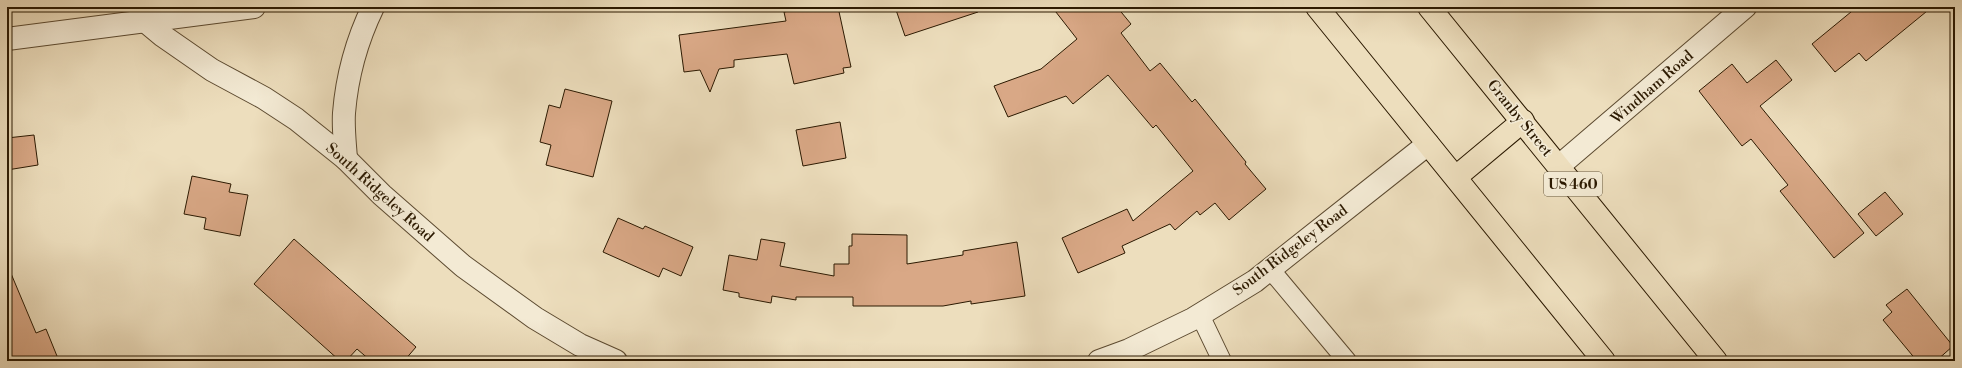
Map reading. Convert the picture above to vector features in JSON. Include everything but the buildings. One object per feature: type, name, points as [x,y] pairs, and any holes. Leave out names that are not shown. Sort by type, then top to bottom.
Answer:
[{"type":"main road","points":[[1317,7],[1604,361]]},
{"type":"main road","name":"Granby Street","points":[[1429,7],[1523,121],[1716,361]]},
{"type":"main road","points":[[1456,178],[1523,121]]},
{"type":"street","points":[[7,39],[254,7]]},
{"type":"street","points":[[346,159],[344,114],[350,70],[364,27],[373,7]]},
{"type":"street","name":"Windham Road","points":[[1559,166],[1745,7]]},
{"type":"street","name":"South Ridgeley Road","points":[[145,20],[163,36],[212,70],[264,98],[296,119],[346,159],[382,195],[463,266],[535,318],[580,345],[616,361]]},
{"type":"street","name":"South Ridgeley Road","points":[[1099,361],[1128,350],[1200,315],[1255,281],[1428,144]]},
{"type":"lane","points":[[1270,268],[1346,361]]},
{"type":"lane","points":[[1200,315],[1222,361]]}]
